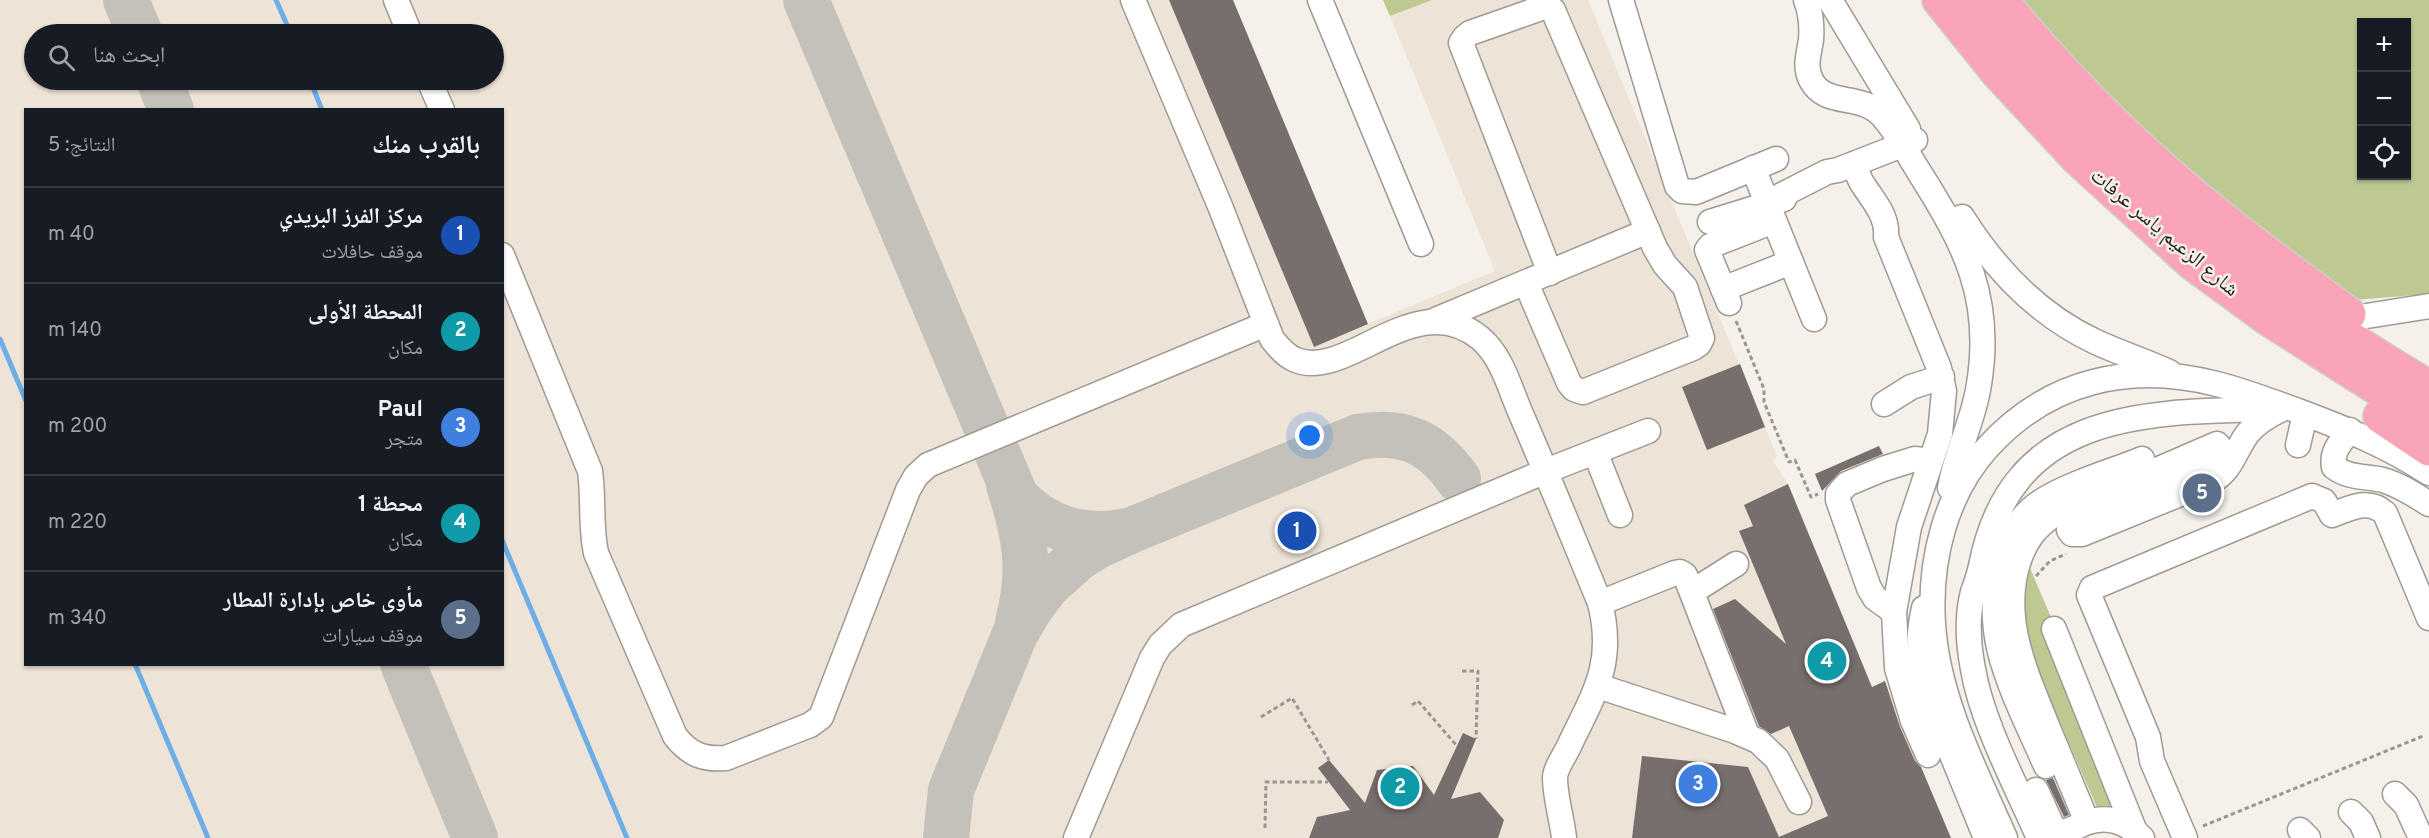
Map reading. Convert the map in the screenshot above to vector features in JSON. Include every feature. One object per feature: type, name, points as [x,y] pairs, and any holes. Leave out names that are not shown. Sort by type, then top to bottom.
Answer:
[{"type":"highway","points":[[1918,0],[1965,14]]},
{"type":"highway","name":"شارع الزعيم ياسر عرفات","points":[[1939,0],[1965,14],[2057,98],[2135,174],[2246,266],[2302,308],[2377,357],[2429,387]]},
{"type":"highway","points":[[2001,0],[2052,59],[2146,152],[2228,223],[2354,318],[2429,364]]},
{"type":"highway","name":"شارع الزعيم ياسر عرفات","points":[[1965,14],[2038,118],[2078,159],[2192,263],[2267,318],[2429,421]]},
{"type":"highway","points":[[2078,159],[2090,179],[2120,217],[2197,291],[2289,358],[2429,449]]},
{"type":"street","points":[[396,0],[406,24]]},
{"type":"street","points":[[1133,0],[1220,206],[1272,339],[1282,352],[1296,360],[1312,363],[1328,361],[1407,327],[1432,321],[1526,283],[1647,231]]},
{"type":"street","points":[[1320,0],[1421,244]]},
{"type":"street","points":[[1621,0],[1677,186],[1689,193],[1696,192],[1776,159]]},
{"type":"street","points":[[1806,0],[1811,30],[1808,70],[1814,85],[1827,96],[1860,102],[1875,109],[1908,143],[1986,253],[2028,298],[2079,333],[2185,379]]},
{"type":"street","points":[[1830,0],[1961,242],[1976,285],[1981,308],[1983,331],[1980,383],[1970,425],[1952,478],[1934,580],[1933,623],[1939,665],[1950,706],[2005,838]]},
{"type":"street","points":[[1526,283],[1569,383],[1574,389],[1583,392],[1693,348],[1702,338],[1702,331],[1685,287],[1662,260],[1647,231],[1553,10],[1547,6],[1470,33],[1461,43],[1550,273]]},
{"type":"street","points":[[433,90],[441,108]]},
{"type":"street","points":[[1791,262],[1726,296],[1707,250],[1710,246],[1771,211],[1827,172],[1908,143]]},
{"type":"street","points":[[1846,167],[1864,187],[1867,209],[1876,228],[1886,237],[1942,377],[1944,405],[1933,453],[1909,527],[1894,612],[1897,668],[1913,722],[1928,755]]},
{"type":"street","points":[[1754,168],[1814,319]]},
{"type":"street","points":[[1710,222],[1771,211]]},
{"type":"street","points":[[504,260],[590,471],[593,492],[592,533],[596,553],[675,736],[690,752],[711,759],[726,758],[810,725],[821,717],[908,490],[916,476],[928,465],[1266,324]]},
{"type":"street","points":[[2354,318],[2429,306]]},
{"type":"street","points":[[1432,321],[1458,326],[1466,330],[1480,338],[1497,358],[1600,603],[1605,624],[1604,665],[1598,686],[1555,776],[1564,838]]},
{"type":"street","points":[[1947,512],[1961,483],[1986,449],[2025,413],[2052,397],[2082,384],[2112,376],[2144,376],[2215,383],[2350,430],[2377,442],[2429,473]]},
{"type":"street","points":[[1884,404],[1911,387],[1942,377]]},
{"type":"street","points":[[2080,826],[2004,667],[1996,629],[2004,592],[2007,544],[2016,527],[2044,500],[2257,410]]},
{"type":"street","points":[[2039,838],[1982,705],[1973,670],[1968,634],[1969,613],[1985,544],[2010,492],[2028,470],[2050,451],[2075,436],[2103,424],[2136,416],[2184,411],[2293,410]]},
{"type":"street","points":[[2293,410],[2298,446]]},
{"type":"street","points":[[2004,592],[2026,542],[2046,519],[2217,444],[2223,451],[2219,458],[2076,518],[2072,520],[2069,530],[2072,534],[2082,534],[2212,481],[2228,468],[2253,426],[2293,410]]},
{"type":"street","points":[[2350,430],[2334,451],[2332,457],[2334,466],[2343,474],[2383,480],[2399,486],[2429,504]]},
{"type":"street","points":[[1076,838],[1152,658],[1160,645],[1181,625],[1546,471],[1648,431]]},
{"type":"street","points":[[1894,612],[1875,598],[1864,578],[1838,494],[1846,484],[1883,469],[1894,458],[1908,451],[1933,453]]},
{"type":"street","points":[[1595,452],[1620,515]]},
{"type":"street","points":[[2192,835],[2163,755],[2148,737],[2089,595],[2092,588],[2305,497],[2318,497],[2324,501],[2332,515],[2368,504],[2377,506],[2385,513],[2429,618]]},
{"type":"street","points":[[1692,592],[1736,564]]},
{"type":"street","points":[[1600,603],[1680,572],[1685,575],[1747,735]]},
{"type":"street","points":[[1980,572],[1982,636],[1988,671],[1998,705],[2054,830],[2061,833],[2102,819],[2117,821],[2138,834]]},
{"type":"street","points":[[1934,580],[1924,605],[1919,632],[1918,658],[1923,684],[1986,838]]},
{"type":"street","points":[[2054,629],[2138,834]]},
{"type":"street","points":[[1598,686],[1747,735],[1777,759],[1799,802]]},
{"type":"street","points":[[2411,838],[2397,808],[2395,794],[2406,805],[2421,838]]},
{"type":"street","points":[[2357,838],[2350,812],[2361,822],[2368,838]]},
{"type":"street","points":[[2300,838],[2300,830],[2308,838]]},
{"type":"path","points":[[1726,296],[1764,388],[1764,402],[1784,452],[1789,462],[1796,460],[1811,497],[1846,484]]},
{"type":"path","points":[[2004,592],[2027,585],[2050,561],[2077,550]]},
{"type":"path","points":[[1462,671],[1478,671],[1476,739]]},
{"type":"path","points":[[1261,717],[1292,698],[1329,760]]},
{"type":"path","points":[[1412,705],[1418,701],[1457,746]]},
{"type":"path","points":[[2192,835],[2423,736]]},
{"type":"path","points":[[1265,828],[1266,782],[1328,782]]},
{"type":"shaded area","points":[[0,0],[1233,0],[1368,324],[1495,271],[1390,16],[1432,0],[1588,0],[1777,456],[1773,461],[1788,484],[1872,687],[1885,681],[1951,838],[0,838]]},
{"type":"green space","points":[[1383,0],[1432,0],[1390,16]]},
{"type":"green space","points":[[1993,0],[2429,0],[2429,294],[2316,303]]},
{"type":"green space","points":[[2024,554],[2139,822],[2099,812],[2023,638]]},
{"type":"building","points":[[1169,0],[1233,0],[1368,324],[1314,347]]},
{"type":"building","points":[[1740,364],[1765,427],[1707,450],[1682,387]]},
{"type":"building","points":[[1879,446],[1883,454],[1841,471],[1822,491],[1815,474]]},
{"type":"building","points":[[1788,484],[1872,687],[1885,681],[1900,727],[1915,761],[1921,767],[1951,838],[1632,838],[1642,756],[1748,767],[1779,837],[1828,816],[1789,726],[1771,734],[1759,726],[1713,609],[1735,599],[1786,644],[1739,531],[1753,526],[1744,505]]},
{"type":"building","points":[[1463,733],[1476,739],[1451,799],[1480,792],[1504,820],[1498,838],[1309,838],[1317,817],[1350,810],[1318,768],[1329,760],[1365,803],[1377,770],[1413,766],[1434,795]]},
{"type":"building","points":[[2053,778],[2069,815],[2064,817],[2046,780]]},
{"type":"waterway","points":[[276,0],[287,24]]},
{"type":"waterway","points":[[314,90],[321,108]]},
{"type":"waterway","points":[[0,339],[24,396]]},
{"type":"waterway","points":[[504,545],[627,838]]},
{"type":"waterway","points":[[136,666],[208,838]]},
{"type":"taxiway","points":[[126,0],[136,24]]},
{"type":"taxiway","points":[[806,0],[1016,497],[1040,517],[1067,529],[1096,534],[1127,531]]},
{"type":"taxiway","points":[[163,90],[170,108]]},
{"type":"taxiway","points":[[946,838],[951,790],[1015,634],[1047,586],[1078,558],[1099,545],[1132,530],[1358,437],[1389,435],[1415,441],[1438,456],[1458,479]]},
{"type":"taxiway","points":[[1009,485],[1023,536],[1025,553],[1025,586],[1018,622]]},
{"type":"taxiway","points":[[404,666],[475,838]]},
{"type":"place","name":"مأوى خاص بإدارة المطار","points":[[2202,493]]},
{"type":"place","name":"مركز الفرز البريدي","points":[[1297,531]]},
{"type":"place","name":"محطة 1","points":[[1827,661]]},
{"type":"place","name":"Paul","points":[[1698,784]]},
{"type":"place","name":"المحطة الأولى","points":[[1400,787]]}]
